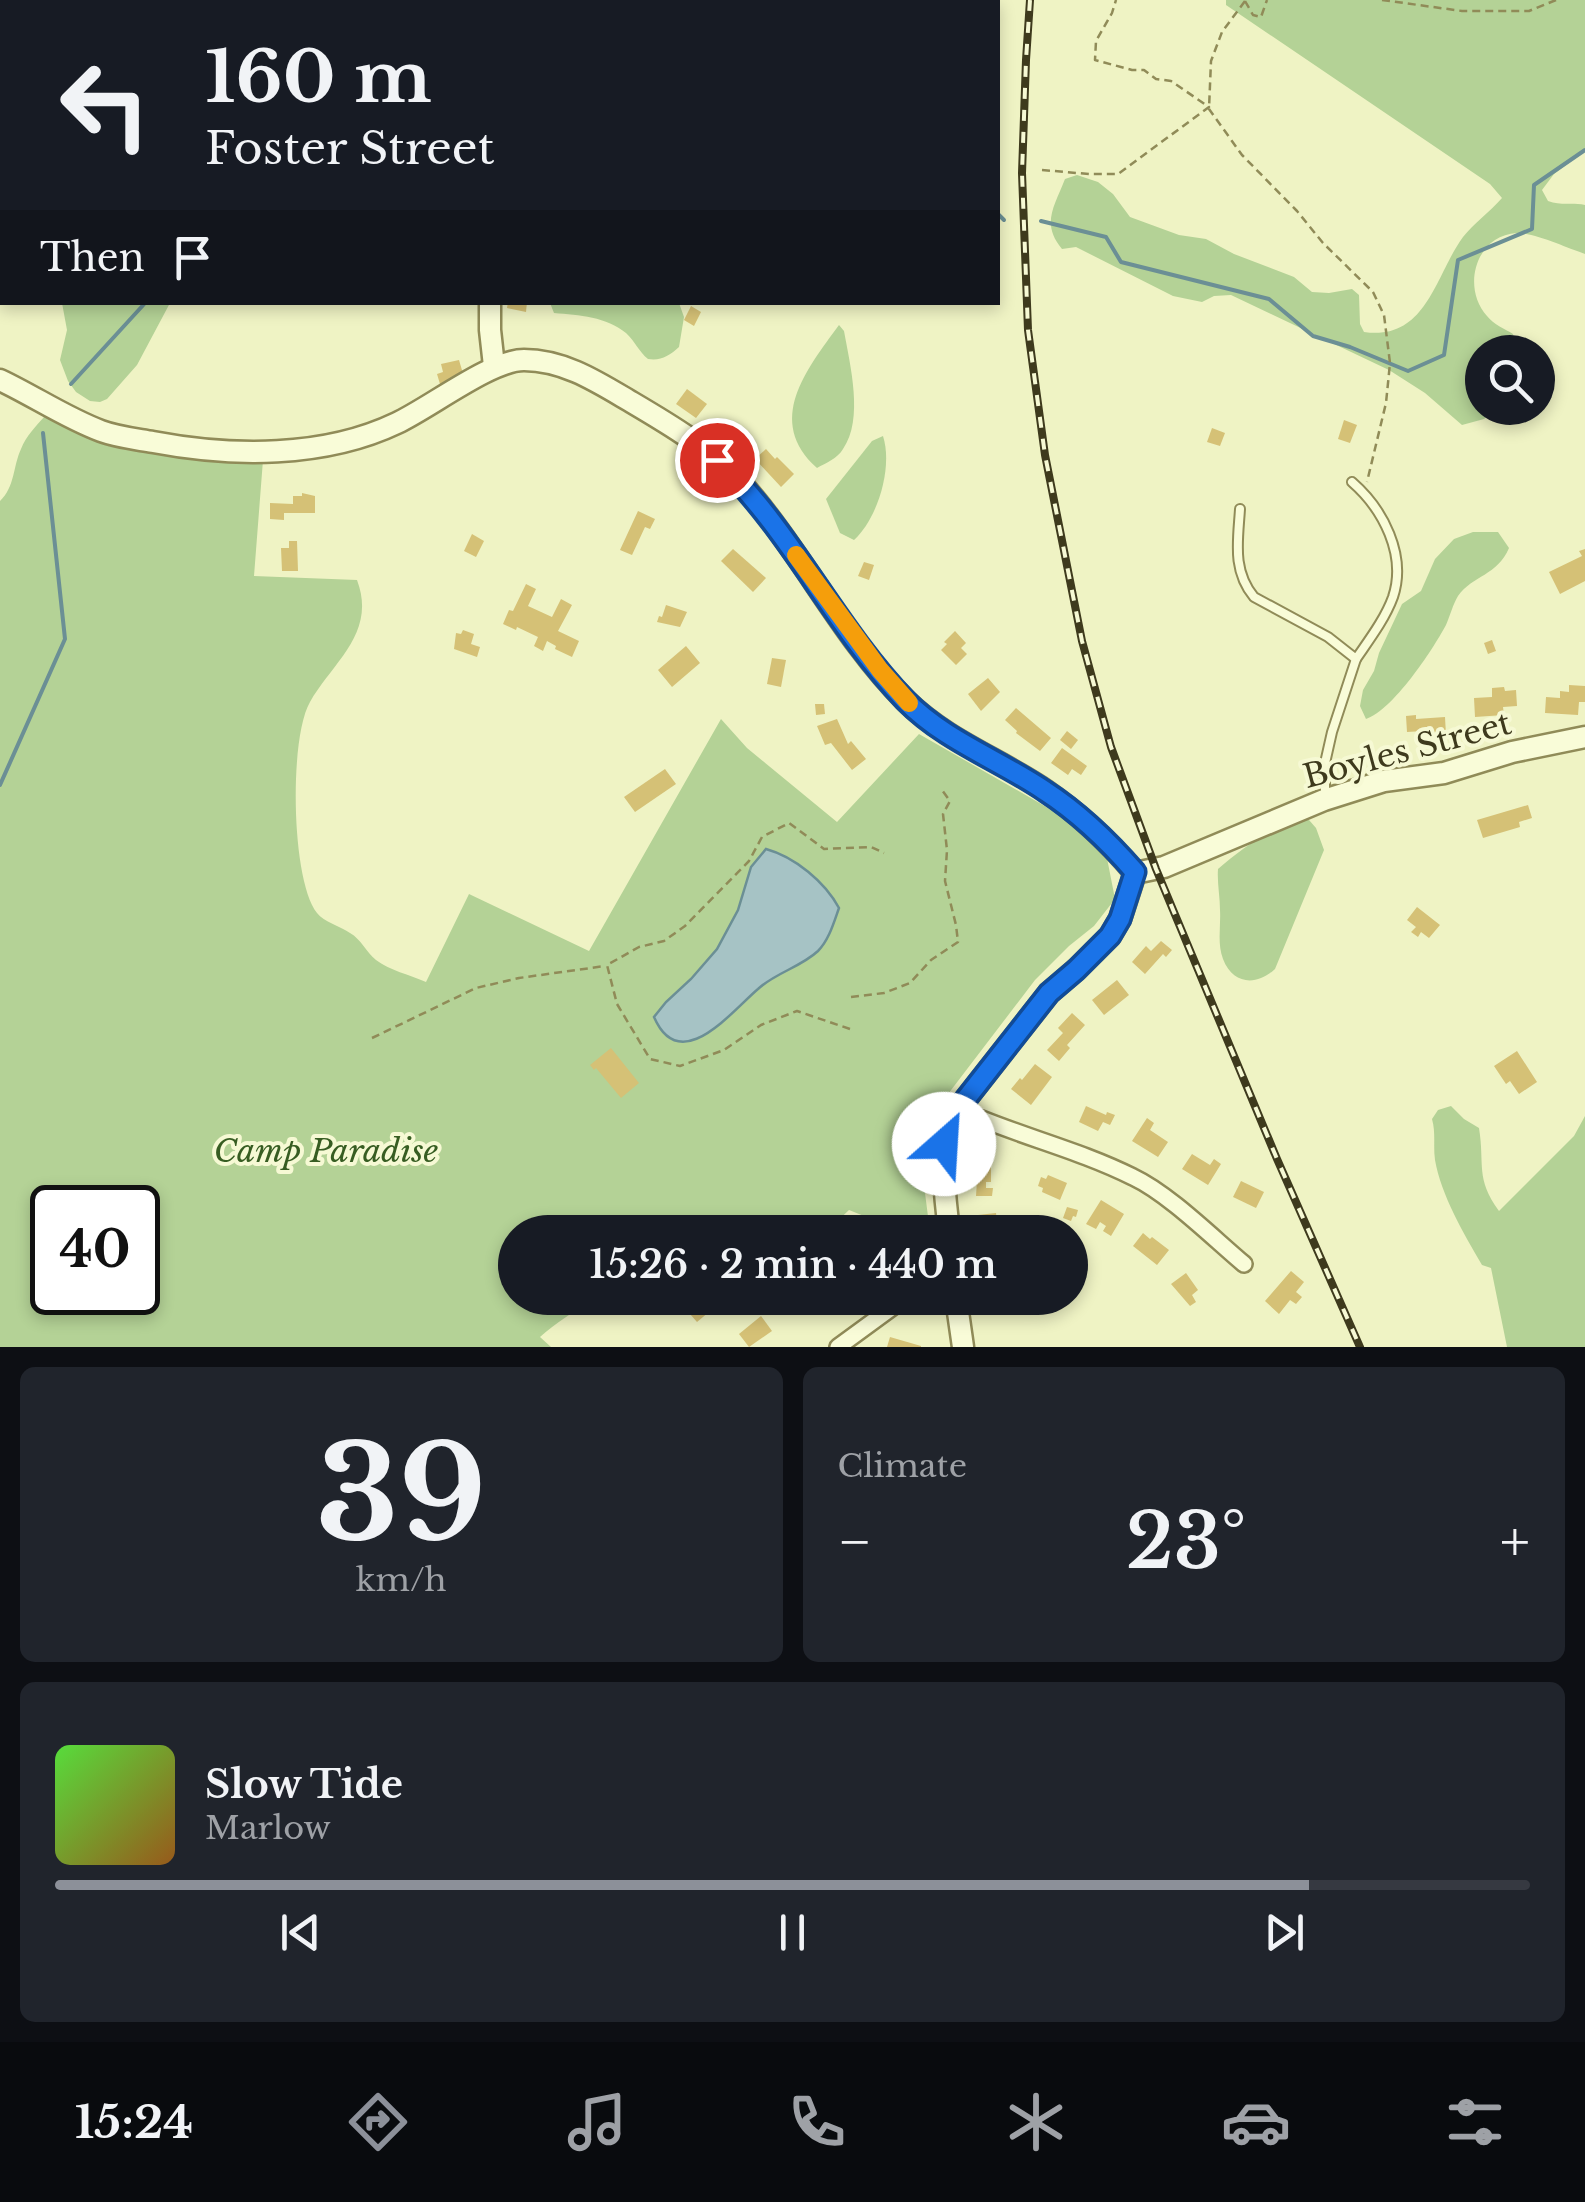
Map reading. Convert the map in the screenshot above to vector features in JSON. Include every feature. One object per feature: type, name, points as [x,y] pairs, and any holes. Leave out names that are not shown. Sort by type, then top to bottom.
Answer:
[{"type":"street","points":[[490,305],[494,366]]},
{"type":"street","points":[[0,380],[104,432],[169,445],[271,451],[307,449],[378,432],[511,360],[555,363],[587,376],[690,438],[736,478],[905,700],[968,748],[1046,791],[1096,832],[1135,872],[1120,919],[1110,936],[1049,993],[950,1122],[944,1144],[947,1215]]},
{"type":"street","name":"Boyles Street","points":[[1135,872],[1164,866],[1324,800],[1384,781],[1444,774],[1512,752],[1585,737]]},
{"type":"street","points":[[958,1109],[1138,1178],[1244,1264]]},
{"type":"street","points":[[838,1347],[882,1315]]},
{"type":"street","points":[[958,1315],[963,1347]]},
{"type":"lane","points":[[1324,800],[1328,748],[1356,659],[1392,601],[1396,584],[1396,552],[1379,513],[1352,482]]},
{"type":"lane","points":[[1240,509],[1238,572],[1245,587],[1254,598],[1328,637],[1356,659]]},
{"type":"path","points":[[1116,0],[1096,41],[1096,60],[1144,70],[1156,79],[1171,81],[1209,106],[1242,155],[1373,292],[1384,315],[1391,354],[1386,404],[1364,493]]},
{"type":"path","points":[[1209,106],[1211,60],[1222,32],[1245,0],[1253,15],[1262,17],[1267,0]]},
{"type":"path","points":[[1382,0],[1462,11],[1529,11],[1556,0]]},
{"type":"path","points":[[1042,170],[1118,174],[1209,106]]},
{"type":"path","points":[[851,997],[910,983],[931,960],[958,942],[945,881],[943,814],[950,800],[942,790]]},
{"type":"path","points":[[372,1038],[476,988],[607,965],[639,947],[664,941],[685,926],[749,861],[762,837],[789,823],[824,849],[871,847],[884,853]]},
{"type":"path","points":[[607,965],[617,1004],[650,1059],[680,1066],[724,1050],[761,1025],[797,1011],[850,1029]]},
{"type":"green space","points":[[1226,0],[1585,0],[1585,151],[1554,174],[1542,190],[1548,201],[1585,205],[1585,254],[1517,233],[1503,236],[1483,252],[1474,278],[1479,304],[1492,321],[1513,335],[1465,335],[1465,424],[1389,370],[1231,295],[1214,296],[1202,302],[1173,296],[1076,247],[1062,249],[1056,240],[1051,223],[1054,207],[1065,179],[1077,175],[1098,182],[1130,217],[1179,235],[1206,239],[1294,277],[1312,292],[1352,289],[1359,295],[1364,332],[1385,332],[1402,326],[1427,302],[1463,237],[1502,198],[1490,184],[1226,5]]},
{"type":"green space","points":[[63,305],[169,305],[137,365],[100,402],[76,392],[68,381],[60,360],[67,330]]},
{"type":"green space","points":[[551,305],[680,305],[684,317],[679,347],[665,357],[648,359],[629,336],[610,323],[554,313]]},
{"type":"green space","points":[[839,325],[844,331],[852,375],[853,423],[841,452],[817,468],[802,450],[792,414],[804,378]]},
{"type":"green space","name":"Camp Paradise","points":[[56,415],[263,460],[254,576],[357,580],[362,599],[357,631],[310,702],[303,720],[296,776],[298,841],[308,896],[317,913],[354,936],[376,960],[393,970],[426,982],[469,894],[589,951],[721,719],[747,748],[837,822],[919,734],[1062,816],[1106,853],[1115,899],[1094,926],[1035,980],[945,1098],[929,1137],[925,1193],[928,1215],[862,1215],[849,1210],[844,1215],[498,1215],[498,1315],[569,1315],[540,1337],[551,1347],[0,1347],[0,501],[32,431],[45,416]]},
{"type":"green space","points":[[883,436],[885,477],[870,519],[854,540],[840,533],[826,499],[872,441]]},
{"type":"green space","points":[[1473,532],[1498,532],[1509,548],[1492,570],[1458,596],[1440,636],[1411,678],[1388,704],[1366,719],[1360,706],[1363,690],[1402,604],[1421,591],[1435,559],[1454,539]]},
{"type":"green space","points":[[1297,820],[1309,820],[1324,850],[1275,969],[1253,980],[1239,978],[1227,968],[1221,953],[1218,869],[1255,841]]},
{"type":"green space","points":[[1451,1106],[1479,1128],[1484,1180],[1499,1211],[1574,1136],[1585,1116],[1585,1347],[1507,1347],[1491,1268],[1482,1265],[1468,1240],[1438,1173],[1432,1119],[1438,1110]]},
{"type":"water","points":[[766,849],[798,864],[833,898],[839,908],[828,936],[811,957],[765,983],[706,1034],[691,1041],[677,1041],[665,1034],[654,1017],[717,949],[738,910],[751,867]]},
{"type":"building","points":[[508,305],[527,305],[526,312]]},
{"type":"building","points":[[691,306],[701,312],[694,326],[684,320]]},
{"type":"building","points":[[459,360],[464,377],[440,384],[437,374],[443,372],[441,364]]},
{"type":"building","points":[[687,389],[707,404],[696,418],[676,404]]},
{"type":"building","points":[[1344,420],[1357,425],[1350,443],[1338,439]]},
{"type":"building","points":[[1212,428],[1225,433],[1220,446],[1207,442]]},
{"type":"building","points":[[766,449],[794,474],[781,487],[755,459]]},
{"type":"building","points":[[293,496],[315,496],[315,513],[284,513],[284,520],[270,519],[270,503],[293,504]]},
{"type":"building","points":[[638,511],[655,519],[650,529],[645,527],[632,555],[620,550]]},
{"type":"building","points":[[472,534],[484,541],[476,557],[464,551]]},
{"type":"building","points":[[289,541],[297,541],[298,571],[282,571],[281,548],[289,548]]},
{"type":"building","points":[[733,549],[766,578],[753,592],[721,561]]},
{"type":"building","points":[[1585,549],[1585,581],[1560,594],[1549,572],[1582,556],[1579,551]]},
{"type":"building","points":[[864,562],[874,565],[869,580],[858,576]]},
{"type":"building","points":[[526,584],[536,589],[528,606],[552,617],[561,599],[572,605],[558,631],[579,641],[572,657],[547,641],[543,651],[534,646],[538,637],[503,624]]},
{"type":"building","points":[[666,605],[687,612],[680,627],[657,622]]},
{"type":"building","points":[[463,630],[474,634],[471,644],[480,647],[477,657],[454,649],[456,633]]},
{"type":"building","points":[[955,631],[966,643],[961,648],[967,654],[956,665],[941,650]]},
{"type":"building","points":[[1492,640],[1496,651],[1488,654],[1484,643]]},
{"type":"building","points":[[686,646],[700,663],[672,687],[658,670]]},
{"type":"building","points":[[772,658],[786,660],[781,687],[767,684]]},
{"type":"building","points":[[988,678],[1000,692],[981,711],[968,694]]},
{"type":"building","points":[[1569,685],[1585,686],[1585,702],[1579,702],[1578,715],[1545,713],[1546,697],[1560,698],[1560,691],[1569,692]]},
{"type":"building","points":[[1504,687],[1505,691],[1516,690],[1517,706],[1503,707],[1504,715],[1475,717],[1474,698],[1492,697],[1492,688]]},
{"type":"building","points":[[815,704],[824,704],[825,714],[816,715]]},
{"type":"building","points":[[1016,708],[1051,738],[1040,751],[1005,720]]},
{"type":"building","points":[[1416,715],[1416,719],[1445,717],[1446,735],[1407,732],[1406,716]]},
{"type":"building","points":[[837,719],[848,744],[851,741],[866,759],[852,770],[831,743],[825,745],[817,726]]},
{"type":"building","points":[[1067,731],[1078,740],[1071,749],[1060,740]]},
{"type":"building","points":[[1062,748],[1087,766],[1081,775],[1072,769],[1068,775],[1051,763]]},
{"type":"building","points":[[665,769],[676,784],[635,812],[624,797]]},
{"type":"building","points":[[1528,805],[1532,818],[1519,822],[1520,827],[1483,838],[1477,820]]},
{"type":"building","points":[[1417,907],[1440,925],[1429,938],[1421,932],[1418,937],[1411,932],[1416,927],[1407,920]]},
{"type":"building","points":[[1161,941],[1172,950],[1145,974],[1132,962],[1146,946],[1151,951]]},
{"type":"building","points":[[1117,980],[1129,995],[1104,1015],[1092,1000]]},
{"type":"building","points":[[1072,1013],[1085,1025],[1059,1061],[1047,1050],[1063,1033],[1058,1028]]},
{"type":"building","points":[[611,1048],[639,1083],[621,1098],[590,1065]]},
{"type":"building","points":[[1517,1051],[1537,1082],[1519,1094],[1510,1081],[1506,1084],[1494,1066]]},
{"type":"building","points":[[1035,1064],[1052,1077],[1031,1105],[1011,1089]]},
{"type":"building","points":[[1086,1106],[1115,1115],[1110,1125],[1103,1122],[1098,1131],[1079,1122]]},
{"type":"building","points":[[1147,1118],[1154,1123],[1150,1130],[1168,1142],[1158,1157],[1132,1141]]},
{"type":"building","points":[[1192,1154],[1210,1165],[1214,1159],[1221,1164],[1208,1185],[1182,1169]]},
{"type":"building","points":[[974,1160],[991,1160],[991,1182],[986,1182],[986,1188],[993,1188],[992,1196],[976,1196]]},
{"type":"building","points":[[1048,1175],[1067,1183],[1060,1200],[1038,1186],[1041,1177],[1046,1179]]},
{"type":"building","points":[[1241,1181],[1264,1192],[1256,1208],[1233,1197]]},
{"type":"building","points":[[1101,1200],[1124,1214],[1111,1236],[1103,1231],[1106,1226],[1100,1222],[1096,1229],[1088,1221]]},
{"type":"building","points":[[1067,1207],[1078,1210],[1077,1215],[1064,1215]]},
{"type":"building","points":[[1143,1233],[1169,1250],[1157,1265],[1133,1246]]},
{"type":"building","points":[[1291,1271],[1304,1282],[1296,1292],[1302,1297],[1296,1304],[1290,1300],[1279,1314],[1265,1301]]},
{"type":"building","points":[[1186,1273],[1198,1290],[1192,1295],[1196,1302],[1190,1306],[1171,1284]]},
{"type":"building","points":[[761,1316],[772,1331],[749,1347],[739,1334]]},
{"type":"building","points":[[890,1337],[921,1346],[921,1347],[887,1347]]},
{"type":"waterway","points":[[1041,221],[1106,237],[1121,262],[1269,299],[1313,336],[1408,371],[1444,355],[1458,260],[1532,229],[1534,185],[1585,150]]},
{"type":"waterway","points":[[1000,216],[1004,220]]},
{"type":"waterway","points":[[71,384],[143,305]]},
{"type":"waterway","points":[[0,785],[65,639],[43,433]]},
{"type":"railway","points":[[1030,0],[1022,173],[1028,330],[1045,455],[1082,641],[1111,747],[1156,869],[1360,1347]]},
{"type":"slow traffic","points":[[796,555],[880,670],[909,703]]},
{"type":"route","points":[[717,460],[764,511],[905,700],[968,748],[1046,791],[1114,848],[1135,872],[1129,896],[1110,936],[1049,993],[958,1109],[944,1144]]}]
